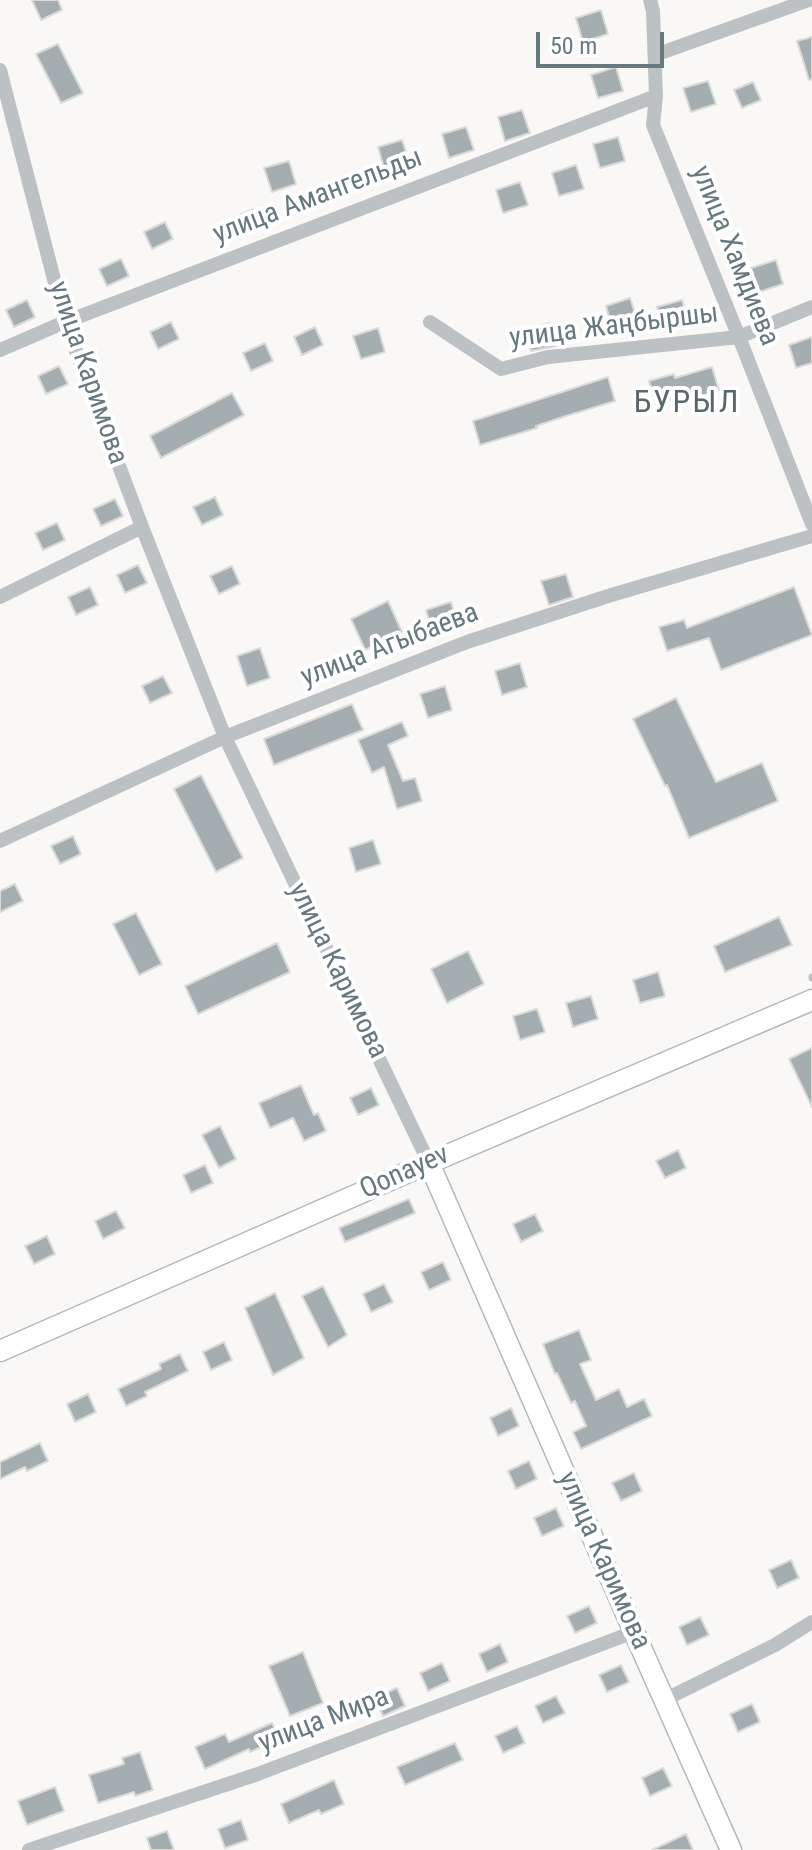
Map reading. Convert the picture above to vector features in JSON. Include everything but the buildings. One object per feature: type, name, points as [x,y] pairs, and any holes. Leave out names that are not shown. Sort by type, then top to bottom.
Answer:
[{"type":"main road","name":"Qonayev","points":[[0,1351],[812,1000]]},
{"type":"main road","name":"улица Каримова","points":[[429,1163],[731,1850]]},
{"type":"street","name":"улица Хамдиева","points":[[650,0],[656,96],[653,125],[812,524]]},
{"type":"street","points":[[655,55],[809,0]]},
{"type":"street","name":"улица Каримова","points":[[0,70],[65,322],[142,527],[225,737],[429,1163]]},
{"type":"street","name":"улица Амангельды","points":[[0,350],[65,322],[656,96]]},
{"type":"street","name":"улица Жаңбыршы","points":[[430,322],[501,369],[548,357],[739,337],[812,307]]},
{"type":"street","points":[[0,597],[142,527]]},
{"type":"street","name":"улица Агыбаева","points":[[0,841],[225,737],[467,642],[608,596],[812,536]]},
{"type":"street","points":[[666,1699],[775,1645],[812,1622]]},
{"type":"street","name":"улица Мира","points":[[29,1850],[255,1775],[634,1632]]},
{"type":"district","name":"БУРЫЛ","points":[[687,404]]}]
